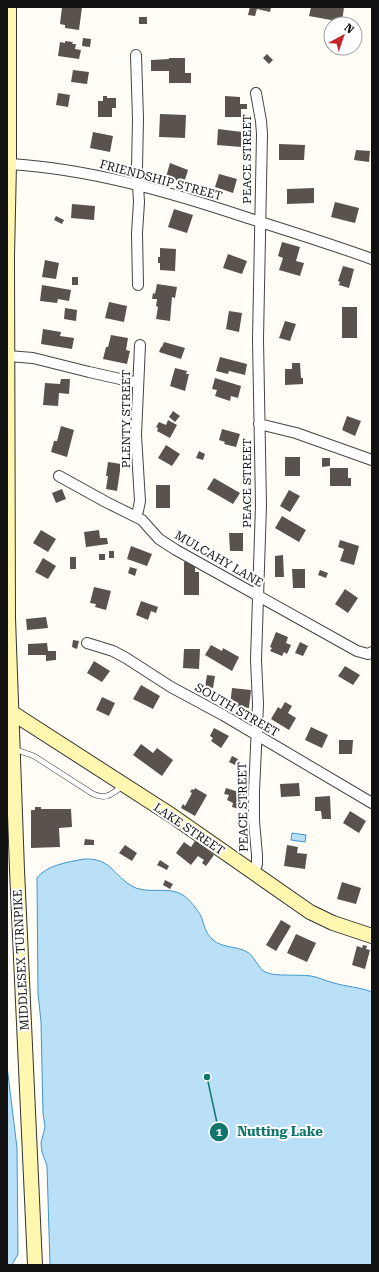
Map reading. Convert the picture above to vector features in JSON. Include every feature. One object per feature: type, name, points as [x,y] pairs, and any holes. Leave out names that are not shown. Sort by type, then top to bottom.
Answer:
[{"type":"main road","name":"MIDDLESEX TURNPIKE","points":[[8,13],[9,164],[7,256],[7,479],[9,711],[35,1265]]},
{"type":"main road","name":"LAKE STREET","points":[[9,711],[125,785],[299,905],[321,918],[372,936]]},
{"type":"street","points":[[136,55],[138,119],[138,285]]},
{"type":"street","name":"PEACE STREET","points":[[254,873],[257,856],[254,806],[258,704],[256,660],[261,505],[258,339],[262,134],[256,93]]},
{"type":"street","name":"FRIENDSHIP STREET","points":[[9,164],[30,165],[66,170],[138,185],[202,203],[372,258]]},
{"type":"street","name":"PLENTY STREET","points":[[135,516],[138,511],[140,501],[136,436],[140,345]]},
{"type":"street","points":[[8,356],[33,358],[138,382]]},
{"type":"street","points":[[259,424],[296,433],[372,460]]},
{"type":"street","name":"MULCAHY LANE","points":[[59,476],[142,520],[159,539],[176,550],[362,653],[368,654],[372,652]]},
{"type":"street","name":"SOUTH STREET","points":[[87,642],[113,651],[126,658],[171,687],[218,712],[256,736],[372,803]]},
{"type":"lane","points":[[11,755],[34,756],[93,794],[107,797],[125,785]]},
{"type":"water","points":[[292,833],[306,835],[305,842],[291,840]]},
{"type":"water","points":[[84,859],[100,861],[110,867],[130,885],[136,888],[143,890],[177,892],[183,895],[195,907],[201,916],[206,931],[213,940],[217,943],[247,952],[265,972],[269,974],[306,975],[372,992],[372,1265],[50,1265],[47,1166],[42,1152],[41,1143],[45,1127],[43,1113],[41,1022],[38,993],[37,878],[52,867]]},
{"type":"water","points":[[7,1066],[17,1148],[18,1254],[12,1265],[7,1265]]},
{"type":"building","points":[[62,7],[82,7],[79,30],[65,28],[65,25],[60,24]]},
{"type":"building","points":[[250,7],[271,7],[270,12],[257,9],[255,16],[248,15]]},
{"type":"building","points":[[311,7],[344,7],[343,16],[323,16],[323,19],[309,16]]},
{"type":"building","points":[[139,17],[147,17],[147,24],[139,24]]},
{"type":"building","points":[[83,38],[91,39],[90,47],[82,46]]},
{"type":"building","points":[[65,41],[73,42],[72,44],[76,44],[75,49],[81,50],[79,59],[58,56],[60,42],[65,43]]},
{"type":"building","points":[[267,54],[273,60],[269,64],[263,58]]},
{"type":"building","points":[[185,58],[185,73],[191,73],[191,83],[169,83],[169,71],[151,71],[151,60]]},
{"type":"building","points":[[73,70],[89,72],[87,84],[71,82]]},
{"type":"building","points":[[58,93],[70,95],[68,107],[56,105]]},
{"type":"building","points":[[103,96],[107,96],[107,98],[116,98],[116,108],[112,108],[112,117],[98,117],[98,101],[103,101]]},
{"type":"building","points":[[225,96],[240,97],[240,104],[247,104],[247,109],[241,109],[241,117],[225,117]]},
{"type":"building","points":[[160,114],[186,115],[185,138],[159,137]]},
{"type":"building","points":[[218,129],[242,132],[241,147],[217,145]]},
{"type":"building","points":[[93,132],[113,136],[110,152],[90,148]]},
{"type":"building","points":[[279,144],[305,145],[304,160],[279,160]]},
{"type":"building","points":[[356,150],[370,151],[369,162],[354,160]]},
{"type":"building","points":[[170,163],[188,170],[184,183],[166,177]]},
{"type":"building","points":[[219,174],[237,179],[233,193],[215,187]]},
{"type":"building","points":[[314,188],[314,203],[287,204],[287,189]]},
{"type":"building","points":[[335,202],[359,208],[355,223],[331,217]]},
{"type":"building","points":[[72,204],[95,206],[94,220],[71,218]]},
{"type":"building","points":[[174,209],[193,215],[187,233],[168,227]]},
{"type":"building","points":[[56,216],[64,220],[62,224],[54,220]]},
{"type":"building","points":[[282,242],[300,247],[296,261],[304,263],[300,276],[279,270],[283,258],[278,256]]},
{"type":"building","points":[[160,248],[176,249],[175,271],[160,270],[158,257],[160,257]]},
{"type":"building","points":[[228,254],[247,261],[242,274],[223,268]]},
{"type":"building","points":[[45,260],[59,263],[56,279],[42,277]]},
{"type":"building","points":[[343,266],[354,269],[349,288],[339,285],[340,282],[338,281]]},
{"type":"building","points":[[72,277],[78,277],[78,285],[72,285]]},
{"type":"building","points":[[157,284],[177,287],[175,298],[172,297],[170,321],[156,319],[158,307],[156,306],[157,299],[152,299],[153,293],[155,294]]},
{"type":"building","points":[[42,285],[71,290],[69,301],[58,299],[57,303],[40,301]]},
{"type":"building","points":[[109,302],[127,306],[124,322],[105,318]]},
{"type":"building","points":[[342,307],[357,307],[357,338],[342,338]]},
{"type":"building","points":[[65,308],[77,310],[76,321],[64,319]]},
{"type":"building","points":[[229,311],[242,313],[239,332],[226,329]]},
{"type":"building","points":[[285,321],[296,324],[290,341],[279,338]]},
{"type":"building","points":[[43,329],[61,332],[60,336],[74,338],[72,349],[41,344]]},
{"type":"building","points":[[111,335],[128,338],[126,350],[130,351],[127,364],[103,359]]},
{"type":"building","points":[[164,342],[185,348],[181,359],[159,352]]},
{"type":"building","points":[[220,357],[247,364],[245,375],[229,371],[228,374],[216,371]]},
{"type":"building","points":[[292,363],[300,363],[303,384],[285,385],[285,369],[292,369]]},
{"type":"building","points":[[175,368],[187,371],[186,374],[189,374],[185,391],[170,386]]},
{"type":"building","points":[[215,378],[241,386],[238,398],[231,396],[230,401],[215,396],[217,390],[212,389]]},
{"type":"building","points":[[61,379],[70,379],[69,394],[59,393],[58,406],[43,405],[45,383],[60,384]]},
{"type":"building","points":[[173,411],[180,416],[175,422],[169,417]]},
{"type":"building","points":[[347,416],[361,421],[355,436],[342,430]]},
{"type":"building","points":[[168,420],[177,425],[170,438],[157,431],[158,428],[156,427],[159,422],[166,425]]},
{"type":"building","points":[[61,426],[74,430],[67,457],[51,452],[54,441],[57,441]]},
{"type":"building","points":[[222,429],[240,434],[236,447],[224,444],[225,442],[219,440]]},
{"type":"building","points":[[166,445],[180,454],[172,466],[158,458]]},
{"type":"building","points":[[199,451],[205,454],[203,460],[196,458]]},
{"type":"building","points":[[285,457],[300,457],[300,476],[285,476]]},
{"type":"building","points":[[322,458],[330,458],[330,466],[322,467]]},
{"type":"building","points":[[108,462],[121,464],[117,491],[106,489]]},
{"type":"building","points":[[330,468],[348,468],[348,478],[351,478],[351,486],[330,486]]},
{"type":"building","points":[[214,478],[240,493],[233,504],[207,489]]},
{"type":"building","points":[[156,485],[170,485],[170,508],[156,508]]},
{"type":"building","points":[[62,489],[66,499],[56,503],[52,493]]},
{"type":"building","points":[[289,490],[300,496],[290,512],[280,506]]},
{"type":"building","points":[[282,516],[306,530],[299,542],[275,528]]},
{"type":"building","points":[[41,530],[56,539],[48,552],[33,543]]},
{"type":"building","points":[[99,530],[100,538],[107,538],[108,544],[86,547],[84,532]]},
{"type":"building","points":[[229,533],[243,533],[243,551],[230,551]]},
{"type":"building","points":[[340,540],[359,546],[354,565],[340,561],[344,549],[338,547]]},
{"type":"building","points":[[131,546],[152,554],[147,566],[127,559]]},
{"type":"building","points":[[109,551],[114,551],[114,558],[109,558]]},
{"type":"building","points":[[99,554],[105,554],[105,560],[99,560]]},
{"type":"building","points":[[283,555],[284,577],[275,577],[275,556]]},
{"type":"building","points":[[70,557],[76,557],[76,569],[70,569]]},
{"type":"building","points":[[43,558],[56,566],[48,579],[35,572]]},
{"type":"building","points":[[184,562],[191,562],[191,565],[195,565],[195,572],[199,572],[199,595],[184,595]]},
{"type":"building","points":[[130,567],[137,569],[135,576],[128,573]]},
{"type":"building","points":[[292,569],[305,569],[305,588],[293,588]]},
{"type":"building","points":[[320,570],[328,573],[326,578],[318,575]]},
{"type":"building","points":[[94,587],[111,591],[106,610],[95,607],[96,604],[90,603]]},
{"type":"building","points":[[345,589],[358,598],[348,613],[335,604]]},
{"type":"building","points":[[141,601],[158,607],[156,613],[151,611],[148,620],[136,615]]},
{"type":"building","points":[[46,617],[48,628],[27,630],[26,619]]},
{"type":"building","points":[[276,632],[288,637],[286,643],[291,645],[287,654],[284,652],[282,656],[270,651],[272,648],[270,647]]},
{"type":"building","points":[[73,640],[79,641],[77,649],[72,647]]},
{"type":"building","points":[[300,642],[308,646],[303,656],[295,653]]},
{"type":"building","points":[[47,643],[48,651],[56,651],[56,660],[46,661],[46,655],[28,655],[28,644]]},
{"type":"building","points":[[211,645],[222,651],[223,648],[239,657],[232,671],[205,655]]},
{"type":"building","points":[[184,649],[200,649],[199,669],[183,668]]},
{"type":"building","points":[[94,661],[110,671],[102,682],[87,673]]},
{"type":"building","points":[[345,666],[360,675],[353,685],[338,676]]},
{"type":"building","points":[[207,675],[215,676],[213,688],[205,687]]},
{"type":"building","points":[[141,685],[160,696],[153,709],[133,699]]},
{"type":"building","points":[[232,688],[251,690],[249,708],[230,706]]},
{"type":"building","points":[[102,697],[115,703],[109,716],[96,710]]},
{"type":"building","points":[[285,702],[292,706],[288,713],[296,718],[289,730],[271,719],[278,707],[281,709]]},
{"type":"building","points":[[311,727],[328,735],[322,748],[305,740]]},
{"type":"building","points":[[214,728],[229,736],[221,748],[211,741],[213,738],[210,736]]},
{"type":"building","points":[[339,740],[353,740],[352,754],[339,754]]},
{"type":"building","points":[[141,744],[153,753],[157,748],[173,760],[162,776],[133,755]]},
{"type":"building","points":[[232,756],[238,759],[235,765],[229,762]]},
{"type":"building","points":[[299,783],[300,796],[281,797],[280,784]]},
{"type":"building","points":[[195,788],[207,795],[195,816],[181,808],[183,804],[185,806],[192,793],[190,792]]},
{"type":"building","points":[[226,788],[248,795],[243,810],[232,807],[233,803],[227,800],[229,795],[224,794]]},
{"type":"building","points":[[330,796],[331,819],[322,819],[321,811],[315,811],[315,797]]},
{"type":"building","points":[[35,807],[41,807],[41,809],[71,809],[72,827],[59,828],[60,847],[31,848],[31,810],[35,810]]},
{"type":"building","points":[[350,811],[366,821],[359,833],[343,823]]},
{"type":"building","points":[[85,839],[94,840],[94,845],[84,845]]},
{"type":"building","points":[[195,841],[214,855],[206,866],[202,863],[204,860],[198,856],[191,865],[176,853],[184,842],[191,847]]},
{"type":"building","points":[[125,845],[137,853],[132,861],[119,853]]},
{"type":"building","points":[[287,845],[298,847],[297,853],[307,854],[305,869],[284,866]]},
{"type":"building","points":[[160,860],[169,866],[167,870],[157,865]]},
{"type":"building","points":[[165,880],[173,884],[170,889],[163,885]]},
{"type":"building","points":[[342,882],[361,888],[356,904],[337,899]]},
{"type":"building","points":[[281,920],[291,926],[276,951],[266,945]]},
{"type":"building","points":[[296,934],[316,943],[307,962],[287,953]]},
{"type":"building","points":[[363,945],[367,946],[366,949],[370,950],[365,969],[352,965],[357,946],[362,948]]},
{"type":"place","name":"Nutting Lake","points":[[207,1077]]}]
